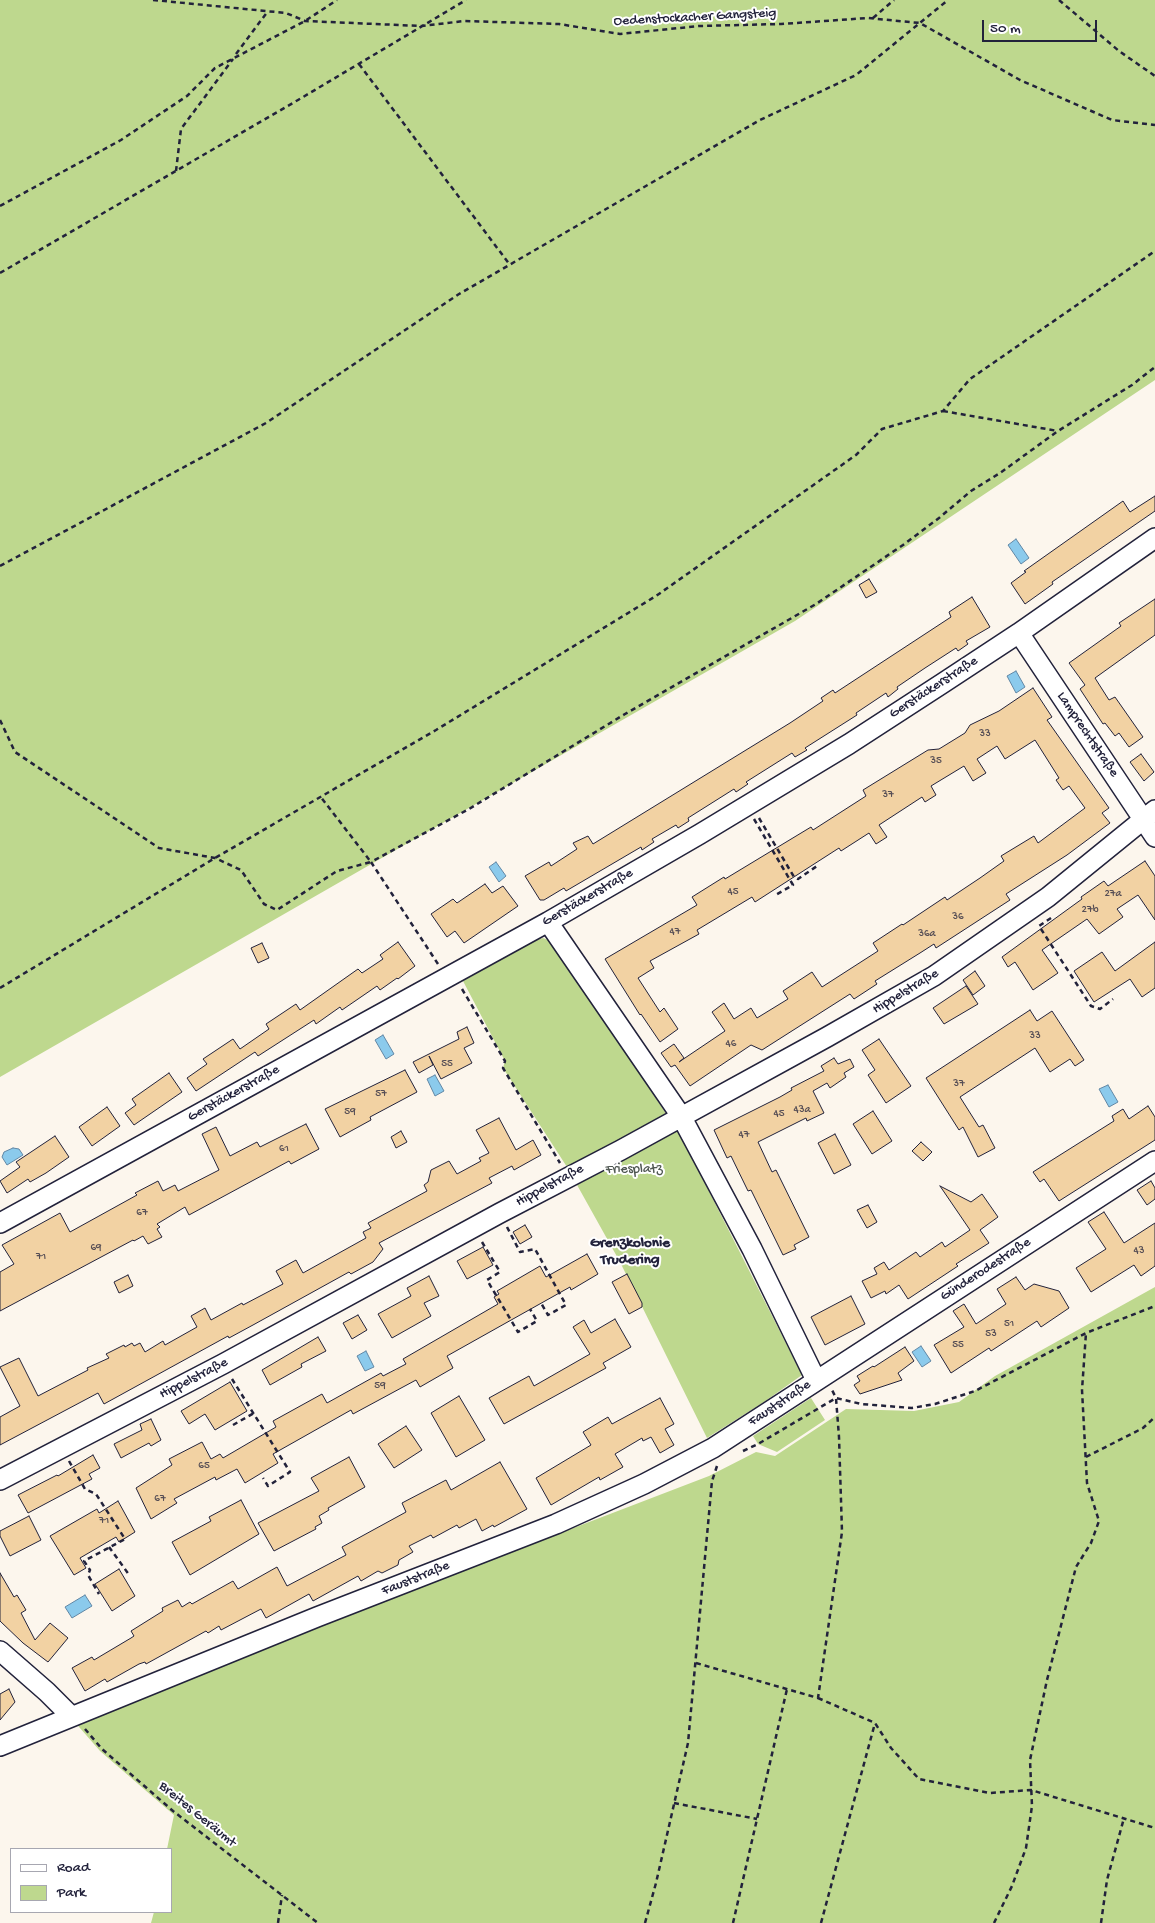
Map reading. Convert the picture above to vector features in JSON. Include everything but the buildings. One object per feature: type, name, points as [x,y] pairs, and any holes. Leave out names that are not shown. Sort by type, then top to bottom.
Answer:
[{"type":"street","name":"Gerstäckerstraße","points":[[0,1223],[548,922],[748,804],[849,744],[1019,633],[1155,538]]},
{"type":"street","name":"Lamprechtstraße","points":[[1019,633],[1149,815],[1155,838]]},
{"type":"street","name":"Hippelstraße","points":[[0,1480],[223,1364],[827,1038],[934,976],[1048,896],[1149,815]]},
{"type":"street","points":[[548,922],[681,1116],[752,1249],[816,1380]]},
{"type":"street","name":"Günderodestraße","points":[[816,1380],[1155,1161]]},
{"type":"street","name":"Fauststraße","points":[[0,1746],[556,1524],[644,1484],[713,1448],[816,1380]]},
{"type":"street","points":[[0,1651],[72,1716]]},
{"type":"path","points":[[152,0],[286,13],[305,21]]},
{"type":"path","points":[[0,206],[120,140],[187,96],[215,68],[305,21],[337,0]]},
{"type":"path","points":[[0,273],[466,0]]},
{"type":"path","points":[[873,18],[894,0]]},
{"type":"path","points":[[0,566],[266,423],[458,294],[760,120],[856,75],[948,0]]},
{"type":"path","points":[[1060,0],[1119,51],[1155,76]]},
{"type":"path","points":[[176,171],[181,129],[268,11]]},
{"type":"path","name":"Oedenstockacher Gangsteig","points":[[305,21],[422,26],[464,21],[559,24],[620,34],[699,26],[781,24],[873,18],[920,23],[1020,80],[1112,120],[1155,125]]},
{"type":"path","points":[[359,64],[510,265]]},
{"type":"path","points":[[943,411],[970,379],[1155,251]]},
{"type":"path","points":[[0,720],[15,752],[159,848],[215,858],[241,870],[264,904],[277,910],[337,871],[371,862],[469,809],[618,718],[816,604],[903,545],[971,491],[1000,473],[1058,431],[1132,385],[1155,367]]},
{"type":"path","points":[[0,988],[215,858],[436,730],[656,596],[856,455],[882,429],[943,411],[1058,431]]},
{"type":"path","points":[[320,796],[371,862],[450,975],[505,1062],[503,1068],[568,1177]]},
{"type":"path","points":[[748,804],[794,877],[798,879],[817,866]]},
{"type":"path","points":[[748,804],[793,885],[774,896]]},
{"type":"path","points":[[1052,917],[1039,926],[1091,1006],[1100,1009],[1113,998]]},
{"type":"path","points":[[500,1213],[520,1252],[535,1249],[566,1305],[548,1315],[541,1303]]},
{"type":"path","points":[[474,1228],[500,1272],[487,1280],[518,1332],[537,1321],[530,1309]]},
{"type":"path","points":[[742,1451],[758,1444],[836,1398],[861,1404],[912,1408],[935,1404],[975,1391],[1086,1334],[1155,1306]]},
{"type":"path","points":[[994,1923],[1012,1886],[1026,1848],[1032,1806],[1030,1760],[1076,1566],[1090,1543],[1099,1521],[1087,1484],[1082,1390],[1086,1334]]},
{"type":"path","points":[[223,1364],[290,1472],[268,1486],[262,1478]]},
{"type":"path","points":[[816,1380],[828,1382],[836,1398],[842,1532],[818,1698]]},
{"type":"path","points":[[233,1425],[254,1413]]},
{"type":"path","points":[[1086,1457],[1143,1428],[1155,1417]]},
{"type":"path","points":[[61,1448],[85,1489],[96,1494],[125,1539],[84,1562],[90,1570],[88,1575],[99,1594]]},
{"type":"path","points":[[645,1923],[688,1743],[712,1480],[719,1461]]},
{"type":"path","points":[[109,1548],[130,1576]]},
{"type":"path","points":[[696,1664],[818,1698],[875,1723],[891,1748],[919,1779],[990,1793],[1031,1790],[1155,1828]]},
{"type":"path","points":[[733,1923],[787,1689]]},
{"type":"path","name":"Breites Geräumt","points":[[72,1716],[82,1724],[102,1749],[173,1811],[318,1923]]},
{"type":"path","points":[[821,1923],[875,1723]]},
{"type":"path","points":[[674,1803],[757,1819]]},
{"type":"path","points":[[1101,1923],[1107,1880],[1124,1818]]},
{"type":"path","points":[[278,1923],[282,1895]]},
{"type":"green space","points":[[0,0],[1155,0],[1155,380],[795,621],[0,1077]]},
{"type":"green space","name":"Friesplatz","points":[[543,938],[551,941],[681,1136],[802,1375],[764,1402],[707,1438],[620,1262],[567,1167],[503,1068],[505,1061],[463,981],[536,940]]},
{"type":"green space","points":[[1155,1287],[1155,1923],[151,1923],[154,1913],[172,1913],[172,1848],[167,1848],[174,1815],[100,1751],[73,1720],[709,1476],[756,1452],[775,1456],[846,1409],[914,1411],[959,1402],[995,1376]]},
{"type":"green space","points":[[811,1398],[825,1420],[777,1452],[758,1444],[753,1436]]},
{"type":"water","points":[[1016,539],[1029,558],[1021,564],[1008,545]]},
{"type":"water","points":[[1016,671],[1025,687],[1016,693],[1007,676]]},
{"type":"water","points":[[496,862],[506,876],[499,882],[489,867]]},
{"type":"water","points":[[383,1035],[394,1054],[386,1059],[375,1040]]},
{"type":"water","points":[[435,1075],[444,1091],[435,1096],[427,1079]]},
{"type":"water","points":[[1108,1085],[1118,1102],[1109,1107],[1099,1089]]},
{"type":"water","points":[[13,1148],[19,1149],[23,1155],[7,1165],[2,1157],[4,1152]]},
{"type":"water","points":[[921,1346],[931,1361],[922,1367],[912,1352]]},
{"type":"water","points":[[366,1351],[374,1367],[365,1371],[357,1356]]},
{"type":"water","points":[[85,1595],[92,1606],[72,1618],[65,1607]]},
{"type":"district","name":"Grenzkolonie Trudering","points":[[630,1252]]}]
